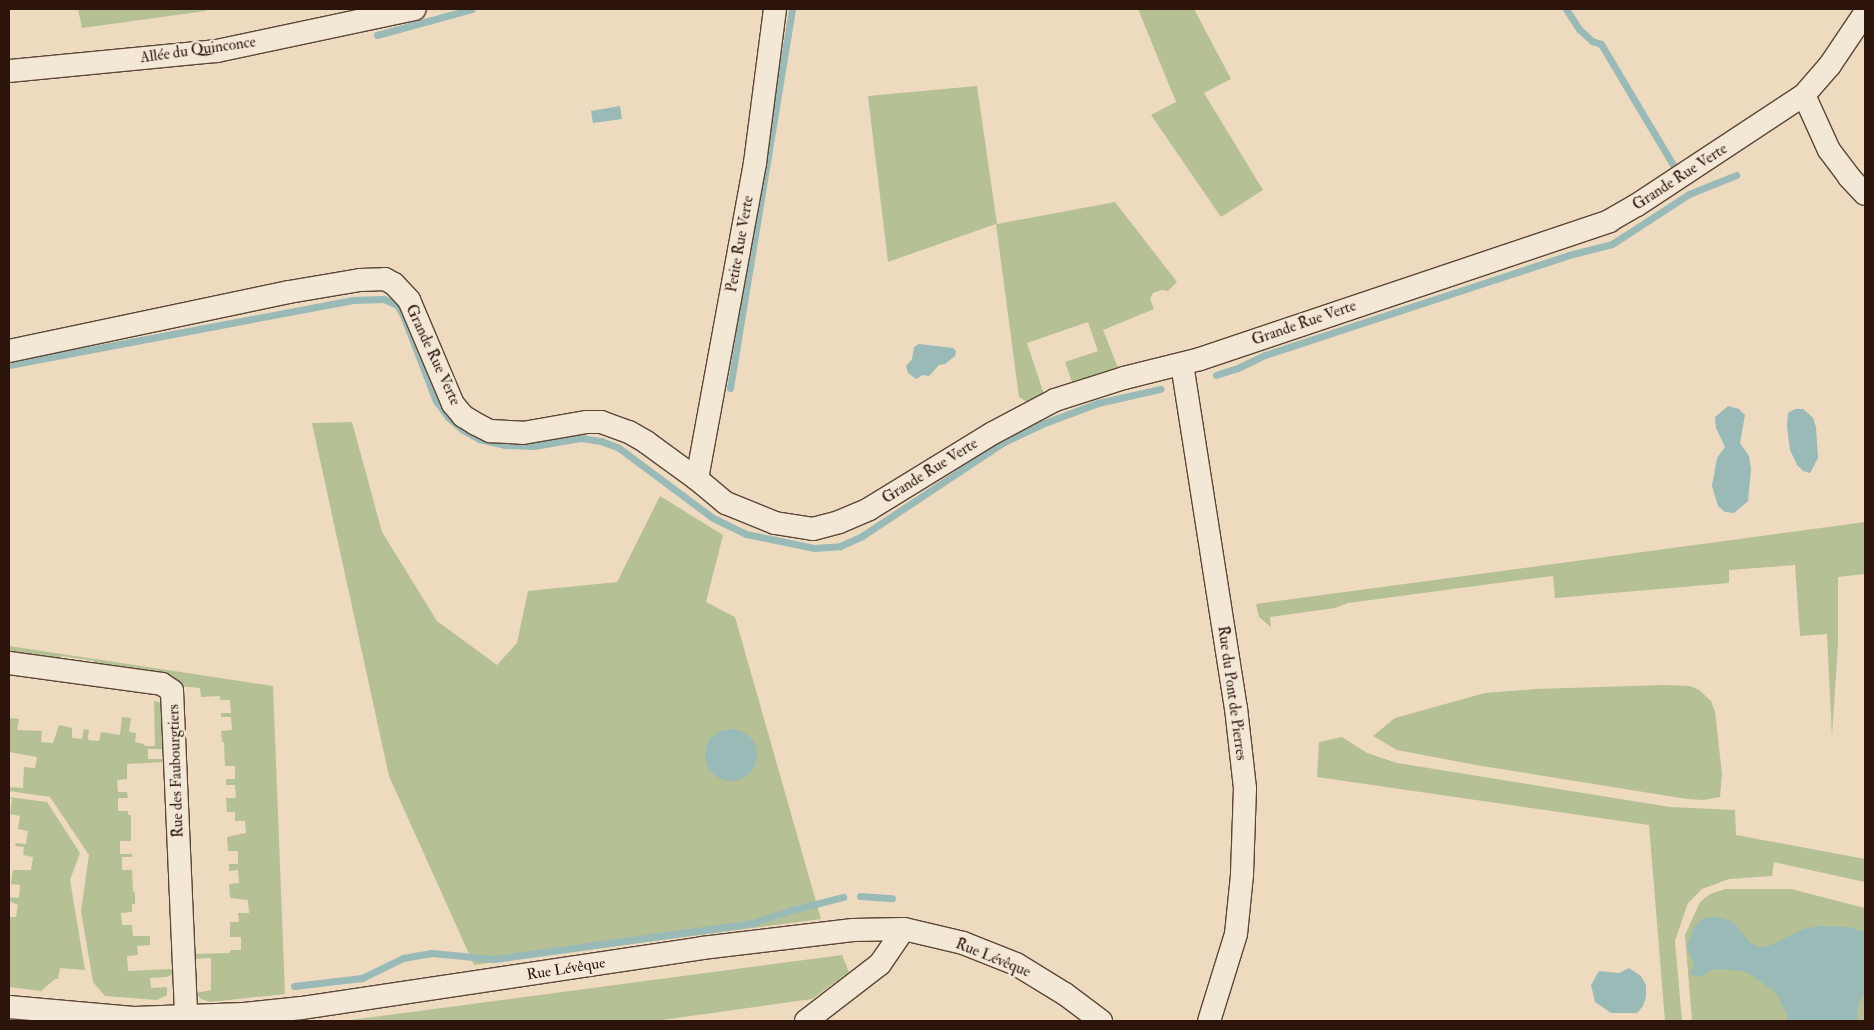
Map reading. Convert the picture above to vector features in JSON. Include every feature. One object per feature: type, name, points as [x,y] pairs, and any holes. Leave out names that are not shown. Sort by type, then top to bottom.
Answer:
[{"type":"street","name":"Allée du Quinconce","points":[[9,71],[216,51],[415,9]]},
{"type":"street","name":"Petite Rue Verte","points":[[697,478],[755,163],[775,9]]},
{"type":"street","name":"Grande Rue Verte","points":[[9,351],[289,292],[360,280],[385,279],[401,290],[408,300],[453,404],[463,416],[476,424],[490,431],[523,434],[587,422],[601,422],[628,432],[697,478],[726,503],[758,518],[793,527],[813,529],[826,527],[869,509],[992,433],[1055,400],[1124,378],[1182,364],[1525,251],[1609,221],[1637,206],[1804,95],[1830,65],[1865,13]]},
{"type":"street","points":[[1804,95],[1829,150],[1849,177],[1865,194]]},
{"type":"street","name":"Rue du Pont de Pierres","points":[[1182,364],[1234,699],[1245,788],[1242,875],[1236,934],[1209,1021]]},
{"type":"street","name":"Rue des Faubourgtiers","points":[[9,663],[162,684],[172,691],[186,1018]]},
{"type":"street","points":[[806,1021],[880,964],[904,929]]},
{"type":"street","name":"Rue Lévêque","points":[[9,1006],[134,1018],[186,1018],[302,1008],[702,948],[853,930],[904,929],[963,943],[1016,964],[1066,994],[1101,1021]]},
{"type":"green space","points":[[78,9],[205,9],[206,11],[82,28]]},
{"type":"green space","points":[[1138,9],[1194,9],[1231,79],[1204,93],[1263,190],[1221,217],[1151,115],[1176,102]]},
{"type":"green space","points":[[977,86],[997,224],[1115,202],[1177,282],[1168,291],[1162,290],[1153,293],[1150,299],[1154,309],[1103,330],[1119,370],[1073,385],[1065,362],[1098,351],[1088,322],[1027,343],[1045,397],[1030,404],[1019,397],[996,224],[888,262],[868,96]]},
{"type":"green space","points":[[352,422],[382,532],[437,621],[497,665],[517,643],[528,591],[617,582],[660,496],[723,535],[706,602],[735,617],[821,919],[474,965],[389,776],[312,423]]},
{"type":"green space","points":[[1865,522],[1865,574],[1838,577],[1838,644],[1832,736],[1827,634],[1800,636],[1795,565],[1729,570],[1729,583],[1555,598],[1553,576],[1348,603],[1335,608],[1270,617],[1271,627],[1259,617],[1256,604]]},
{"type":"green space","points":[[9,646],[273,686],[285,994],[210,1002],[201,999],[196,993],[211,990],[211,958],[194,959],[194,954],[230,953],[230,950],[241,950],[241,937],[230,937],[230,922],[239,922],[238,913],[249,913],[248,900],[230,898],[229,884],[239,883],[238,870],[229,871],[229,864],[238,864],[238,851],[228,851],[227,837],[246,833],[245,821],[235,821],[235,812],[227,812],[226,798],[236,798],[235,785],[226,785],[226,779],[235,779],[235,766],[225,766],[224,742],[222,742],[221,731],[232,730],[231,717],[221,717],[221,713],[231,713],[230,700],[220,700],[220,696],[201,697],[200,688],[179,686],[96,668],[94,661],[62,656],[57,662],[9,656]]},
{"type":"green space","points":[[1663,685],[1690,686],[1699,690],[1711,701],[1715,712],[1722,774],[1720,797],[1703,800],[1687,799],[1476,765],[1397,750],[1373,736],[1395,718],[1485,693],[1536,689]]},
{"type":"green space","points":[[154,701],[159,702],[163,711],[164,749],[148,749],[148,759],[165,759],[165,762],[127,764],[127,779],[117,780],[118,792],[127,792],[128,798],[118,798],[118,811],[128,811],[128,815],[131,815],[131,841],[120,841],[120,854],[132,854],[132,857],[122,857],[122,870],[132,870],[133,891],[135,892],[135,904],[132,904],[132,912],[121,913],[122,925],[132,925],[133,936],[150,936],[150,945],[137,946],[138,955],[127,956],[128,971],[172,969],[173,974],[167,977],[150,978],[151,988],[167,987],[167,995],[157,1000],[105,996],[93,982],[81,911],[89,855],[50,797],[9,791],[9,787],[23,788],[24,767],[35,768],[37,757],[9,752],[9,718],[19,719],[17,730],[42,731],[41,742],[53,743],[59,725],[72,728],[72,738],[82,739],[84,729],[89,730],[88,740],[99,741],[101,732],[120,735],[122,717],[131,718],[129,732],[136,733],[135,742],[145,746],[155,746]]},
{"type":"green space","points":[[1342,737],[1367,753],[1397,763],[1670,807],[1735,810],[1736,835],[1865,859],[1865,882],[1774,862],[1772,876],[1729,879],[1702,889],[1688,903],[1675,941],[1682,1021],[1665,1021],[1649,825],[1317,777],[1319,742]]},
{"type":"green space","points":[[9,797],[47,802],[80,853],[70,880],[85,970],[60,968],[58,979],[55,979],[41,991],[9,987],[9,917],[16,917],[18,905],[9,901],[9,897],[19,898],[20,885],[11,884],[13,870],[31,870],[33,857],[23,855],[24,847],[15,846],[16,843],[26,844],[28,831],[18,829],[20,816],[10,814],[12,799]]},
{"type":"green space","points":[[1725,889],[1791,889],[1865,908],[1865,1021],[1692,1021],[1685,935],[1700,902],[1710,894]]},
{"type":"green space","points":[[842,955],[849,972],[812,999],[655,1021],[343,1021]]},
{"type":"water","points":[[620,106],[622,119],[593,123],[591,111]]},
{"type":"water","points":[[919,344],[953,348],[956,351],[955,356],[945,364],[939,365],[929,376],[923,375],[916,379],[908,373],[906,366],[912,359],[914,347]]},
{"type":"water","points":[[1728,406],[1739,409],[1745,415],[1740,443],[1749,456],[1751,469],[1748,501],[1734,513],[1725,512],[1718,506],[1712,486],[1717,458],[1725,447],[1716,428],[1715,417]]},
{"type":"water","points":[[1795,409],[1803,409],[1809,414],[1813,418],[1816,427],[1818,458],[1810,473],[1803,471],[1797,465],[1790,450],[1787,427],[1788,413]]},
{"type":"water","points":[[731,729],[745,733],[753,741],[757,755],[753,769],[745,777],[731,781],[717,777],[709,769],[705,755],[709,741],[717,733]]},
{"type":"water","points":[[1713,917],[1733,922],[1751,943],[1759,947],[1768,946],[1803,929],[1819,926],[1849,927],[1865,932],[1865,994],[1858,1004],[1857,1021],[1787,1021],[1787,1014],[1776,993],[1756,978],[1742,971],[1711,970],[1701,977],[1690,974],[1694,965],[1687,948],[1694,927],[1702,919]]},
{"type":"water","points":[[1629,968],[1641,976],[1646,985],[1646,997],[1643,1006],[1637,1013],[1611,1013],[1595,1002],[1591,985],[1599,971],[1619,973]]},
{"type":"waterway","points":[[377,35],[472,9]]},
{"type":"waterway","points":[[730,388],[792,9]]},
{"type":"waterway","points":[[1566,9],[1579,29],[1592,41],[1601,44],[1673,165]]},
{"type":"waterway","points":[[1216,375],[1238,368],[1265,355],[1569,255],[1612,244],[1689,194],[1736,175]]},
{"type":"waterway","points":[[9,365],[352,300],[384,299],[397,305],[403,315],[436,401],[448,417],[463,430],[479,439],[506,445],[534,446],[581,438],[601,441],[619,448],[713,518],[746,534],[814,548],[840,546],[862,536],[1004,442],[1042,424],[1098,403],[1160,389]]},
{"type":"waterway","points":[[860,896],[892,898]]},
{"type":"waterway","points":[[294,986],[362,978],[403,958],[432,953],[494,959],[752,923],[792,910],[843,897]]}]
